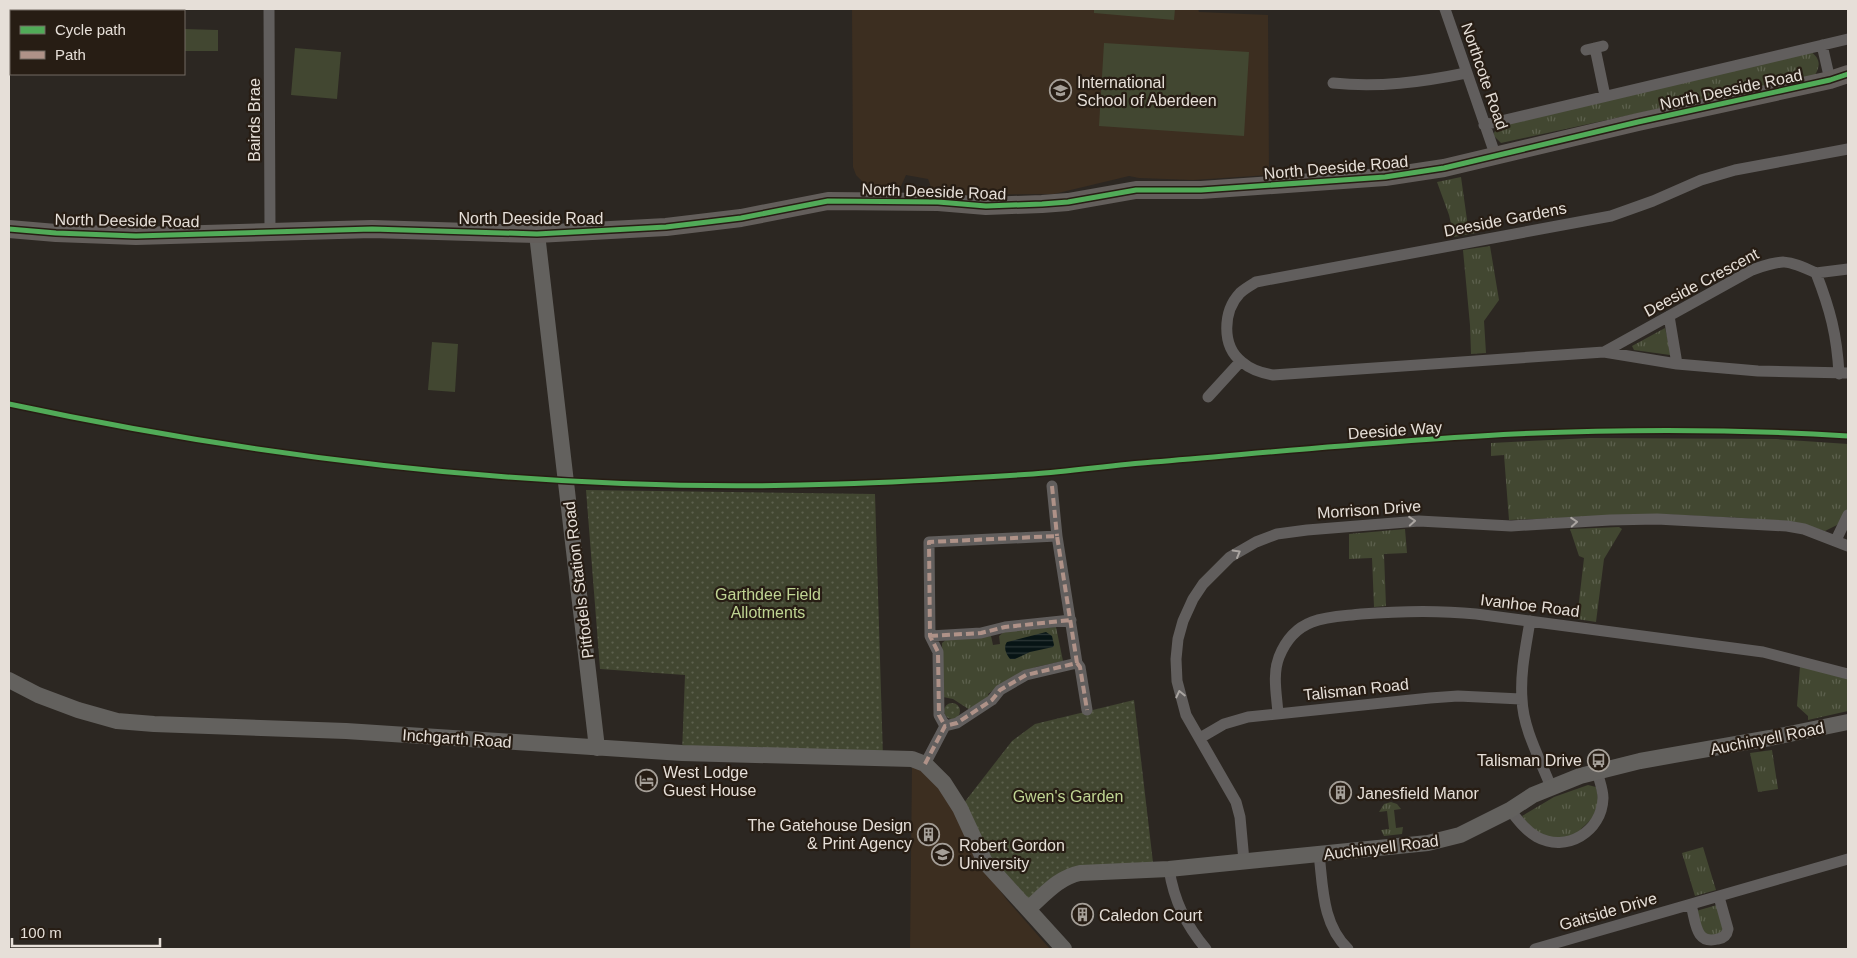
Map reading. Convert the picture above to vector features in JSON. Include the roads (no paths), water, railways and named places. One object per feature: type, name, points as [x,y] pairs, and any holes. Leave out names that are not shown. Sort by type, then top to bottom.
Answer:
[{"type":"main road","name":"North Deeside Road","points":[[9,228],[56,233],[136,236],[372,229],[537,234],[666,227],[741,218],[828,201],[938,202],[986,206],[1042,204],[1068,202],[1136,190],[1201,190],[1385,177],[1444,168],[1495,154],[1830,80],[1848,74]]},
{"type":"street","name":"Bairds Brae","points":[[269,9],[270,231]]},
{"type":"street","name":"Northcote Road","points":[[1445,9],[1495,154]]},
{"type":"street","name":"North Deeside Road","points":[[1484,125],[1848,39]]},
{"type":"street","points":[[1822,46],[1830,80]]},
{"type":"street","points":[[1595,48],[1606,96]]},
{"type":"street","points":[[1333,83],[1390,85],[1425,81],[1466,73]]},
{"type":"street","name":"Deeside Gardens","points":[[1240,362],[1229,346],[1226,326],[1229,309],[1240,293],[1256,282],[1611,216],[1653,201],[1701,180],[1735,170],[1848,149]]},
{"type":"street","name":"Pitfodels Station Road","points":[[537,234],[597,748]]},
{"type":"street","name":"Deeside Crescent","points":[[1604,352],[1752,270],[1777,261],[1795,263],[1816,273]]},
{"type":"street","points":[[1208,397],[1240,362],[1256,372],[1273,375],[1604,352],[1677,364],[1758,371],[1844,374],[1833,321],[1816,273],[1848,269]]},
{"type":"street","points":[[1669,316],[1677,364]]},
{"type":"street","points":[[1052,486],[1057,536],[1077,663],[1080,667],[1087,710]]},
{"type":"street","points":[[1836,540],[1848,515]]},
{"type":"street","name":"Morrison Drive","points":[[1244,861],[1240,818],[1236,802],[1186,715],[1177,681],[1178,639],[1183,620],[1193,599],[1214,570],[1230,557],[1256,542],[1277,534],[1419,520],[1512,526],[1657,519],[1787,526],[1804,529],[1848,546]]},
{"type":"street","points":[[945,726],[939,715],[938,652],[930,636],[929,542],[1057,536]]},
{"type":"street","name":"Ivanhoe Road","points":[[1278,714],[1275,671],[1287,641],[1299,629],[1312,622],[1350,615],[1403,611],[1430,610],[1530,621],[1763,652],[1848,674]]},
{"type":"street","points":[[930,636],[981,633],[1005,627],[1071,620]]},
{"type":"street","points":[[1530,621],[1524,660],[1522,699],[1526,724],[1551,787]]},
{"type":"street","points":[[1064,949],[985,862],[960,808],[944,783],[919,762],[945,726],[957,723],[992,700],[1000,690],[1026,675],[1077,663]]},
{"type":"street","name":"Inchgarth Road","points":[[9,680],[38,695],[78,710],[117,721],[196,727],[346,731],[597,748],[919,762]]},
{"type":"street","name":"Talisman Road","points":[[1200,738],[1224,724],[1248,717],[1458,696],[1522,699]]},
{"type":"street","name":"Auchinyell Road","points":[[1028,909],[1060,881],[1069,875],[1080,873],[1169,870],[1428,844],[1460,835],[1510,810],[1533,794],[1597,771],[1640,761],[1848,722]]},
{"type":"street","points":[[1510,810],[1524,828],[1537,837],[1555,843],[1570,842],[1580,838],[1596,822],[1602,803],[1601,786],[1597,771]]},
{"type":"street","points":[[1319,854],[1327,918],[1339,941],[1348,949]]},
{"type":"street","name":"Gaitside Drive","points":[[1535,949],[1848,859]]},
{"type":"street","points":[[1169,870],[1181,914],[1206,949]]},
{"type":"street","points":[[1691,905],[1703,940],[1709,942],[1723,938],[1727,934],[1728,929],[1719,897]]},
{"type":"place","name":"International School of Aberdeen","points":[[1061,91]]},
{"type":"place","name":"Talisman Drive","points":[[1598,760]]},
{"type":"place","name":"West Lodge Guest House","points":[[647,781]]},
{"type":"place","name":"Janesfield Manor","points":[[1341,793]]},
{"type":"place","name":"The Gatehouse Design & Print Agency","points":[[928,834]]},
{"type":"place","name":"Robert Gordon University","points":[[943,854]]},
{"type":"place","name":"Caledon Court","points":[[1083,915]]},
{"type":"park label","name":"Garthdee Field Allotments","points":[[768,603]]},
{"type":"park label","name":"Gwen's Garden","points":[[1068,796]]}]
